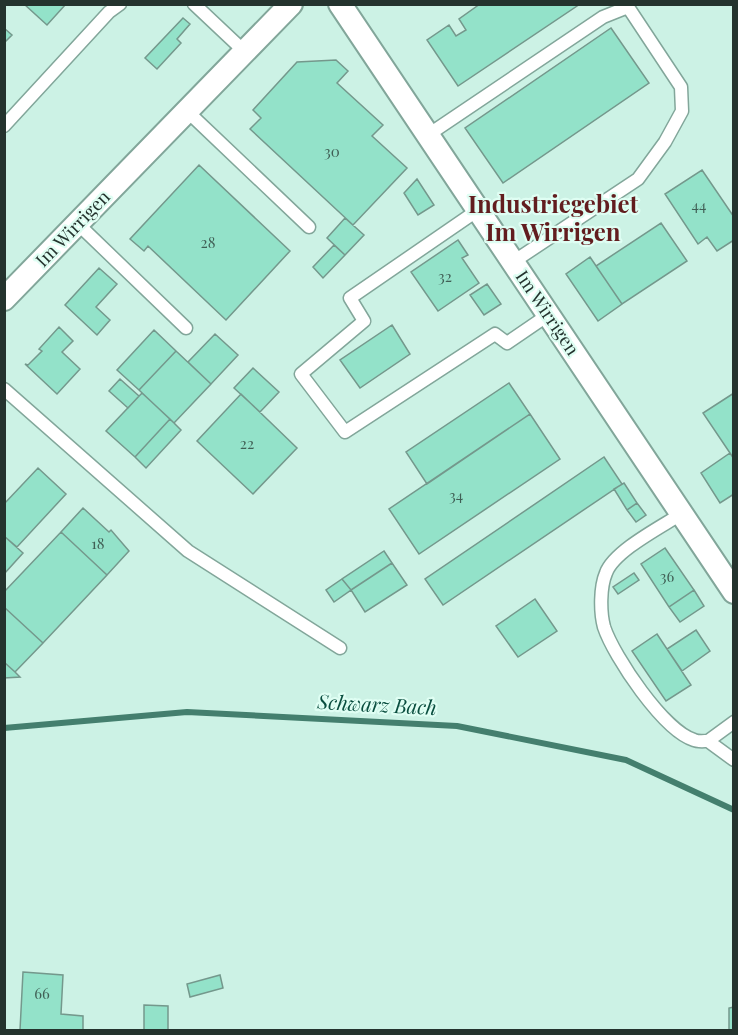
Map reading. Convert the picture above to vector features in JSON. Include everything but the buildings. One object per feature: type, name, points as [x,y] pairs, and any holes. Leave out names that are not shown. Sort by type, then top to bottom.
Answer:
[{"type":"street","name":"Im Wirrigen","points":[[4,299],[291,4]]},
{"type":"street","name":"Im Wirrigen","points":[[340,4],[734,592]]},
{"type":"lane","points":[[4,126],[109,12],[120,4]]},
{"type":"lane","points":[[194,4],[245,52]]},
{"type":"lane","points":[[428,135],[603,17],[628,7],[681,87],[682,111],[665,142],[638,178],[513,262]]},
{"type":"lane","points":[[187,111],[309,227]]},
{"type":"lane","points":[[478,210],[350,298],[364,321],[302,374],[345,432],[495,334],[507,343],[548,315]]},
{"type":"lane","points":[[78,224],[186,328]]},
{"type":"lane","points":[[4,389],[188,551],[340,648]]},
{"type":"lane","points":[[681,514],[615,559],[606,572],[601,596],[604,626],[617,656],[667,722],[694,740],[708,741],[734,760]]},
{"type":"lane","points":[[708,741],[734,722]]},
{"type":"waterway","name":"Schwarz Bach","points":[[4,728],[187,712],[457,726],[626,760],[734,810]]},
{"type":"district","name":"Industriegebiet Im Wirrigen","points":[[553,219]]}]
